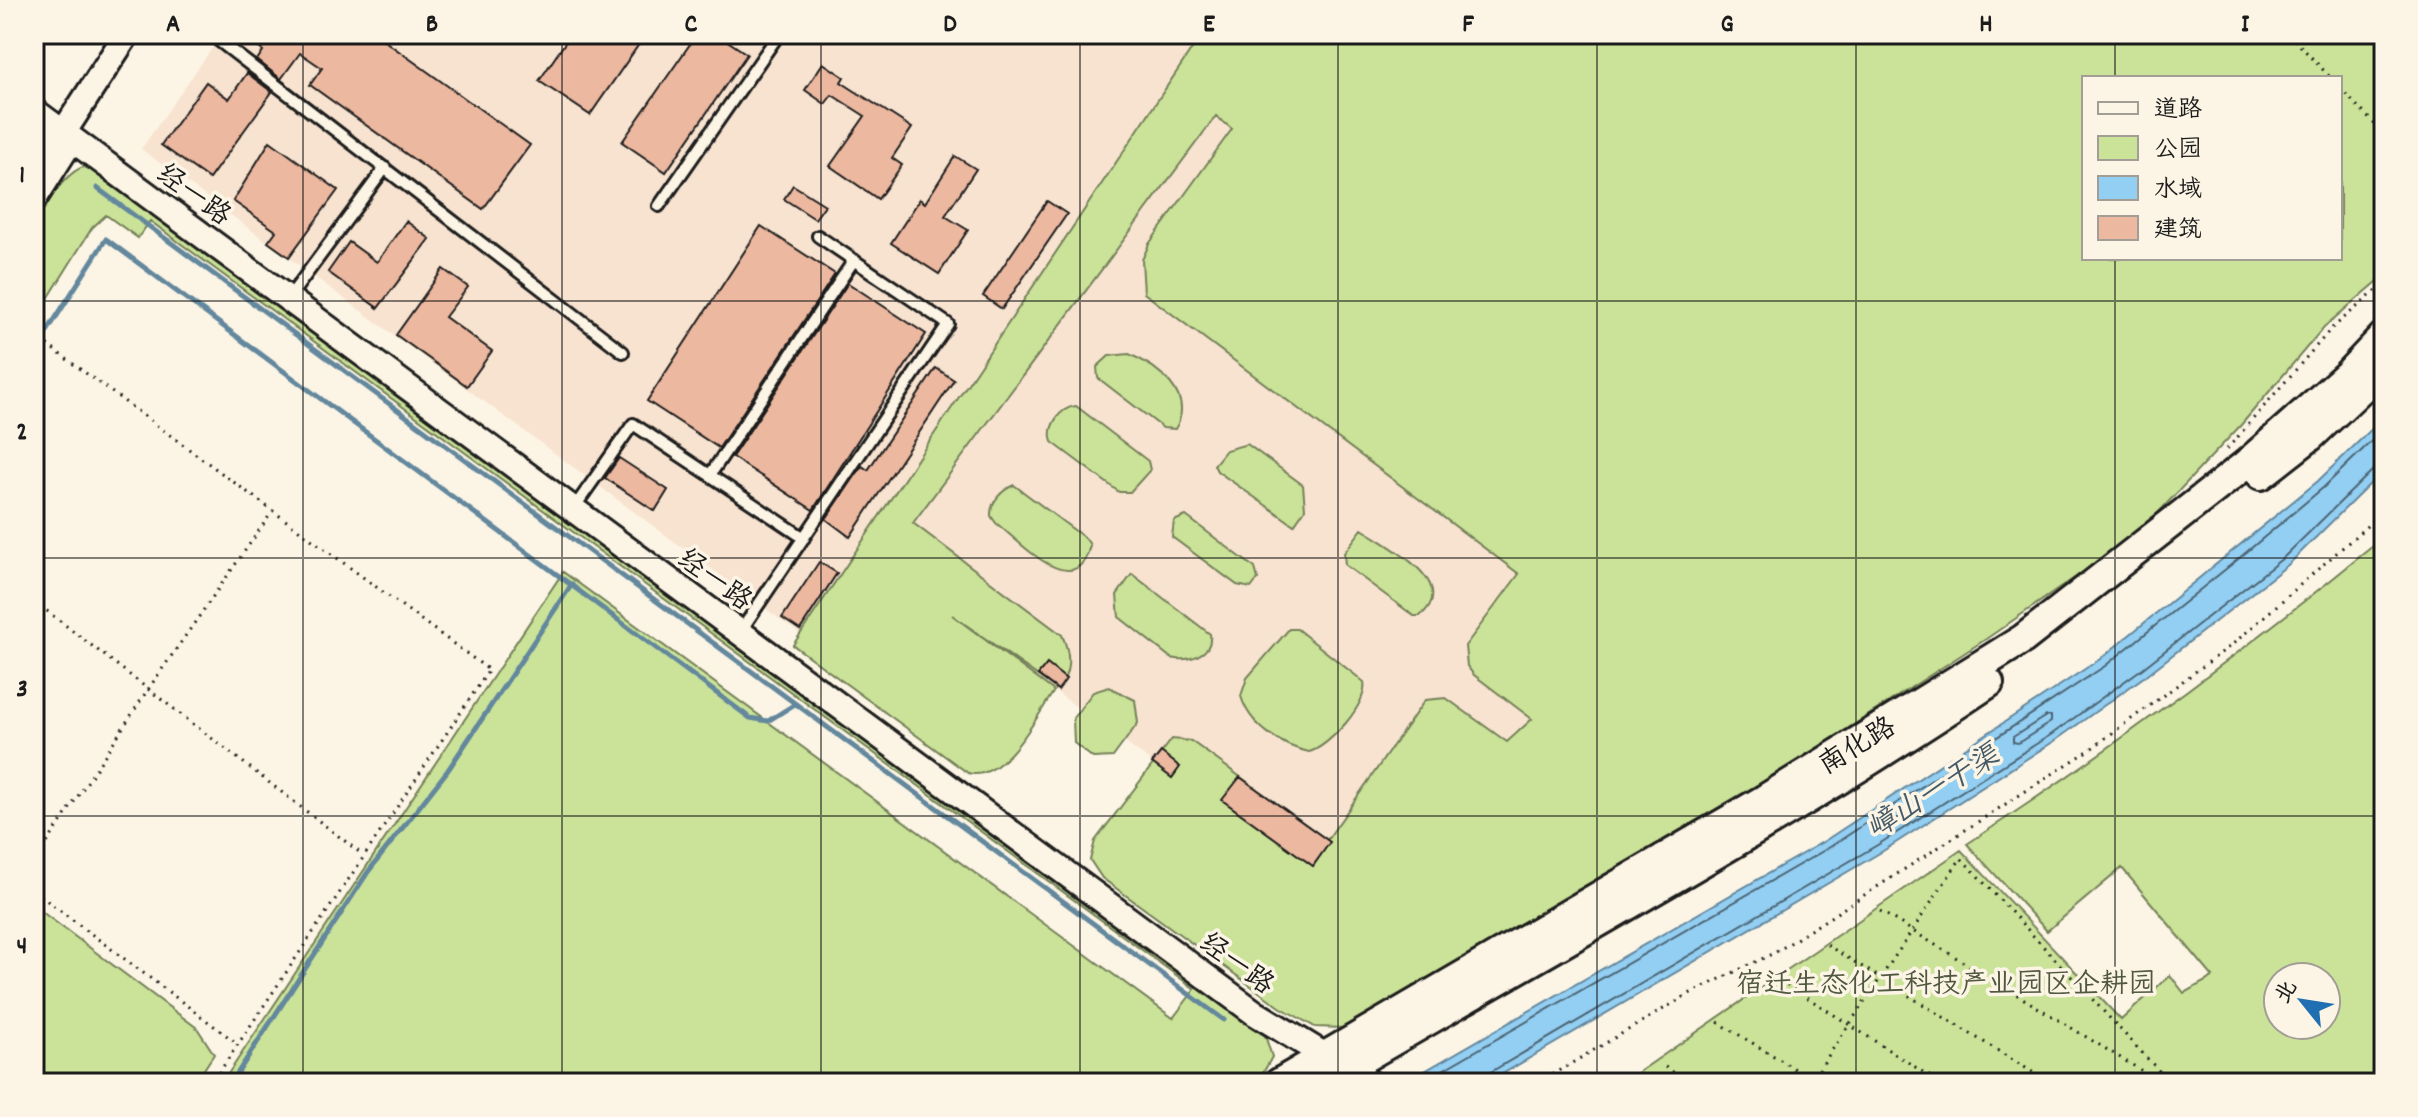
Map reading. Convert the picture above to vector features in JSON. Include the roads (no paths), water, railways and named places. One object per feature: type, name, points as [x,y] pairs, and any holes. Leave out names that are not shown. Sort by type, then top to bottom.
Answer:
[{"type":"main road","name":"南化路","points":[[1340,1073],[1778,791],[2023,639],[2245,465],[2348,374],[2384,336]]},
{"type":"main road","name":"南化路","points":[[1279,1083],[1340,1073],[1908,738],[2035,652],[2149,567],[2311,436],[2384,367]]},
{"type":"street","points":[[34,155],[127,34]]},
{"type":"street","points":[[34,199],[56,127]]},
{"type":"street","name":"经一路","points":[[56,127],[1340,1073]]},
{"type":"lane","points":[[210,34],[623,352]]},
{"type":"lane","points":[[659,206],[779,34]]},
{"type":"lane","points":[[288,299],[385,168]]},
{"type":"lane","points":[[740,632],[948,324],[818,236]]},
{"type":"lane","points":[[710,475],[854,260]]},
{"type":"lane","points":[[573,509],[633,424],[804,538]]},
{"type":"water","name":"嶂山一干渠","points":[[2384,417],[2384,470],[2289,564],[2148,674],[2056,740],[1883,851],[1487,1083],[1404,1083],[1826,840],[2100,659],[2318,481]]},
{"type":"waterway","points":[[97,188],[1224,1020]]},
{"type":"waterway","points":[[34,352],[106,239],[750,718],[768,721],[795,704]]},
{"type":"waterway","points":[[231,1083],[368,872],[448,770],[572,584]]},
{"type":"park label","name":"宿迁生态化工科技产业园区企耕园","points":[[1946,982]]}]
